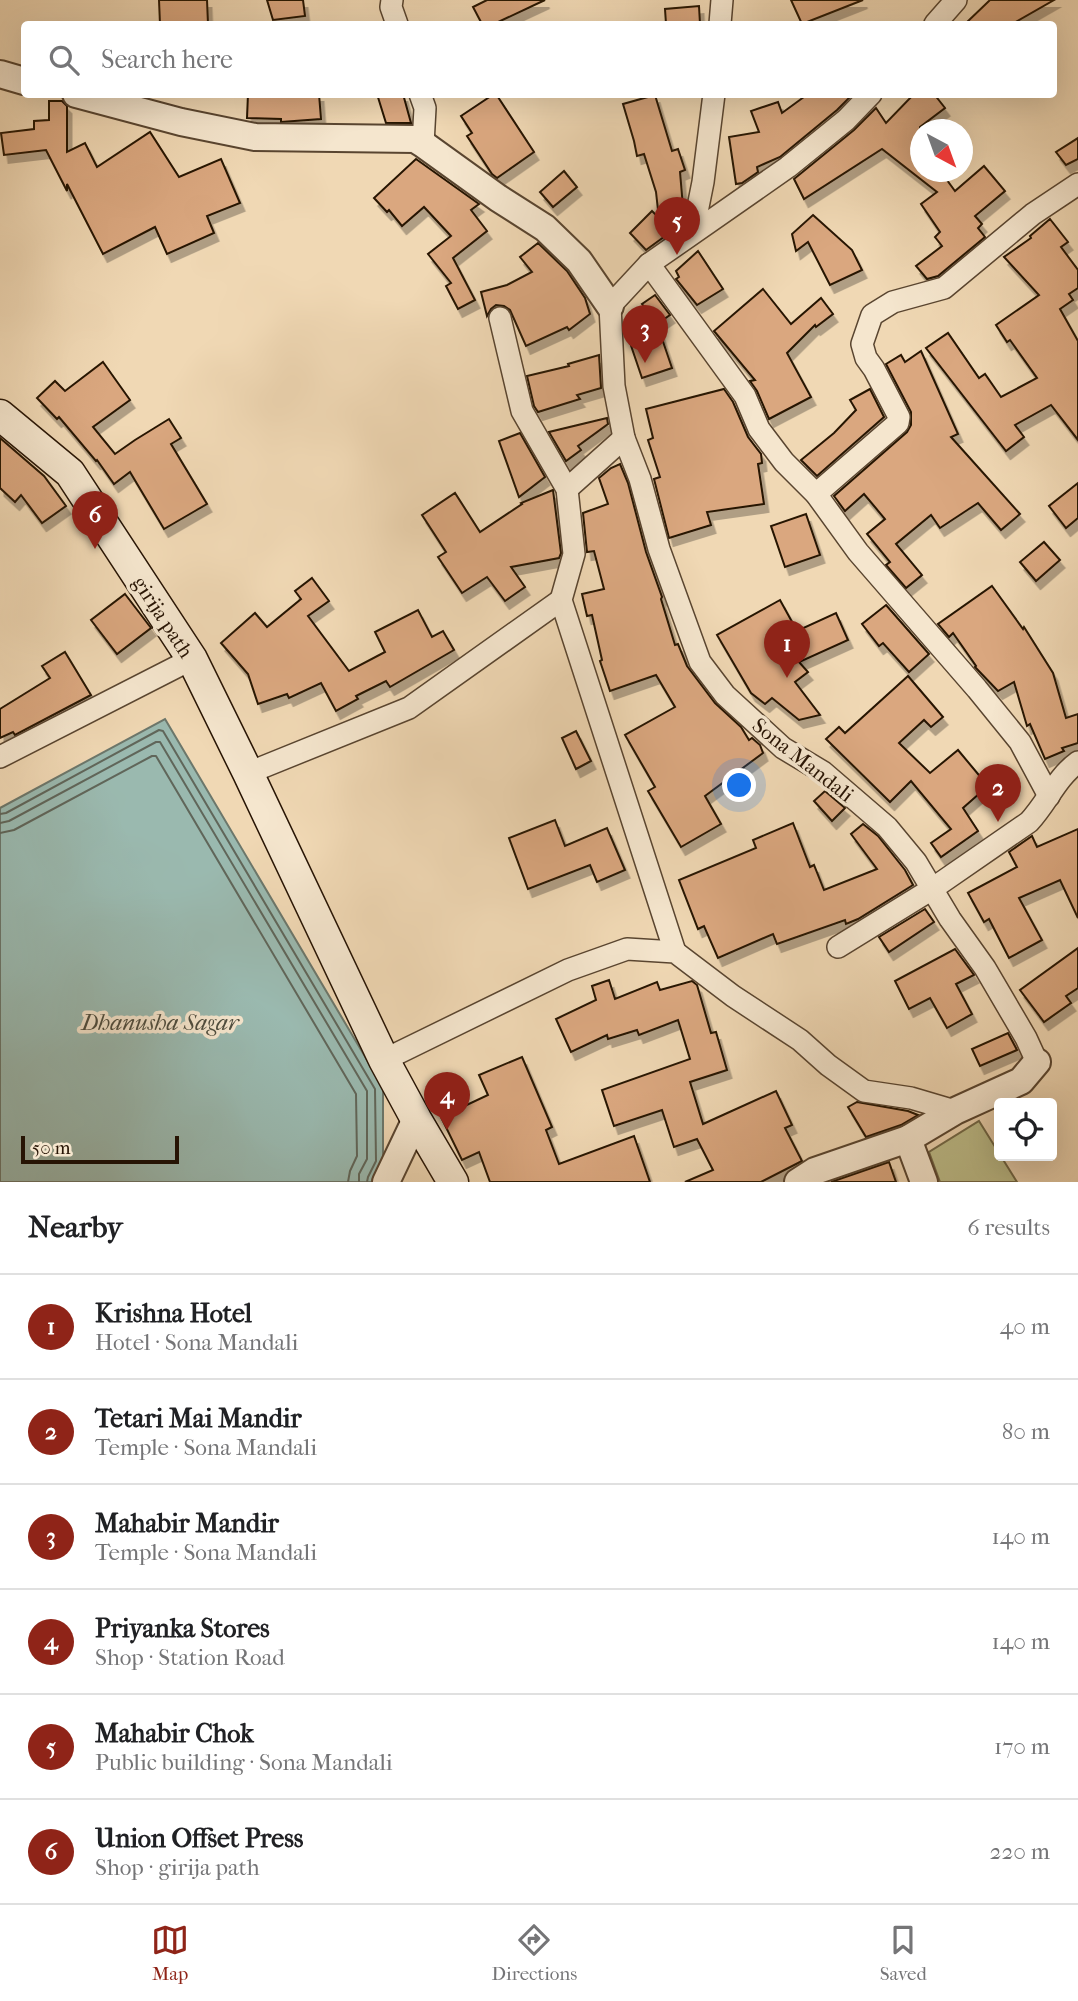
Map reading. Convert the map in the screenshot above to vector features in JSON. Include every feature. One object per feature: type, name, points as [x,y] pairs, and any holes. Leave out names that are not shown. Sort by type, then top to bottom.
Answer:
[{"type":"main road","name":"girija path","points":[[0,415],[70,473],[191,659],[384,1060],[453,1182]]},
{"type":"street","points":[[391,0],[396,21]]},
{"type":"street","points":[[720,21],[722,0]]},
{"type":"street","points":[[938,21],[956,0]]},
{"type":"street","points":[[0,74],[21,79]]},
{"type":"street","points":[[91,98],[181,122],[255,137],[415,139],[545,228],[579,261],[610,306],[649,264],[788,167],[846,120],[867,98]]},
{"type":"street","points":[[422,98],[425,108],[423,144]]},
{"type":"street","points":[[693,232],[703,182],[714,98]]},
{"type":"street","points":[[816,494],[898,423],[899,417],[866,358],[862,344],[872,315],[893,302],[944,288],[1033,214],[1078,184]]},
{"type":"street","points":[[649,264],[745,396],[759,429],[784,462],[816,494],[858,552],[1020,742],[1049,796]]},
{"type":"street","name":"Sona Mandali","points":[[610,306],[614,386],[624,438],[640,480],[659,549],[700,663],[725,695],[783,748],[823,772],[887,827],[916,862],[1010,1009],[1037,1062]]},
{"type":"street","points":[[500,318],[522,411],[567,489],[574,554],[561,600],[675,952]]},
{"type":"street","points":[[567,489],[624,438]]},
{"type":"street","points":[[248,773],[409,708],[561,600]]},
{"type":"street","points":[[0,757],[191,659]]},
{"type":"street","points":[[838,947],[932,889],[1029,822],[1038,813],[1061,776],[1078,762]]},
{"type":"street","points":[[384,1060],[568,970],[627,949],[675,952],[733,996],[800,1040],[828,1065],[864,1091],[911,1098],[955,1111]]},
{"type":"street","points":[[798,1182],[815,1171],[908,1139],[955,1111],[1021,1081],[1037,1062]]},
{"type":"street","points":[[386,1182],[416,1119]]},
{"type":"street","points":[[908,1139],[924,1182]]},
{"type":"green space","points":[[979,1121],[994,1145],[994,1161],[1004,1161],[1017,1182],[940,1182],[929,1152]]},
{"type":"water","name":"Dhanusha Sagar","points":[[165,719],[383,1087],[383,1163],[373,1182],[0,1182],[0,808]]},
{"type":"building","points":[[159,0],[207,0],[208,21],[160,21]]},
{"type":"building","points":[[267,0],[303,0],[305,16],[273,20]]},
{"type":"building","points":[[487,0],[545,0],[500,21],[480,21],[473,7]]},
{"type":"building","points":[[791,0],[863,0],[810,21],[801,21]]},
{"type":"building","points":[[990,0],[1054,0],[1017,21],[968,21]]},
{"type":"building","points":[[699,6],[700,21],[666,21],[665,9]]},
{"type":"building","points":[[248,98],[319,98],[321,119],[281,122],[281,119],[247,118]]},
{"type":"building","points":[[378,98],[404,98],[411,123],[386,123]]},
{"type":"building","points":[[488,98],[499,98],[534,152],[497,178],[467,136],[472,133],[461,116]]},
{"type":"building","points":[[656,98],[672,151],[678,149],[685,170],[680,172],[683,207],[658,210],[656,192],[644,154],[637,156],[623,104]]},
{"type":"building","points":[[803,98],[849,98],[780,157],[757,167],[758,172],[736,184],[729,137],[759,132],[751,111],[778,102],[782,113]]},
{"type":"building","points":[[910,98],[937,98],[945,108],[931,119],[910,119],[910,171],[882,149],[804,199],[794,179],[854,130],[876,108],[886,123]]},
{"type":"building","points":[[49,101],[62,101],[67,106],[67,152],[85,143],[97,167],[150,132],[179,177],[221,159],[240,203],[207,216],[214,233],[167,254],[155,227],[103,254],[46,150],[4,155],[1,133],[34,129],[34,121],[49,120]]},
{"type":"building","points":[[1078,138],[1078,159],[1066,165],[1056,152]]},
{"type":"building","points":[[416,159],[479,204],[471,210],[487,231],[453,258],[475,300],[458,309],[446,286],[451,283],[428,254],[451,236],[424,207],[402,226],[389,210],[387,212],[374,198]]},
{"type":"building","points":[[984,166],[1005,191],[975,216],[982,224],[978,228],[985,237],[938,276],[927,279],[916,266],[942,246],[935,237],[940,232],[921,204],[937,192],[924,182],[948,182],[955,191],[965,182],[973,182],[973,175]]},
{"type":"building","points":[[564,171],[577,187],[553,207],[540,192]]},
{"type":"building","points":[[652,211],[672,231],[646,250],[630,233]]},
{"type":"building","points":[[813,215],[852,250],[862,270],[830,285],[808,242],[796,251],[792,234]]},
{"type":"building","points":[[1050,219],[1068,242],[1061,247],[1078,270],[1078,288],[1069,294],[1073,300],[1060,309],[1078,341],[1078,440],[1051,405],[1015,425],[1024,437],[1006,451],[926,348],[948,333],[979,378],[985,374],[1001,397],[1037,378],[996,325],[1039,295],[1004,257],[1031,238],[1030,236]]},
{"type":"building","points":[[538,243],[567,271],[585,298],[590,314],[569,330],[567,327],[526,346],[510,310],[496,305],[487,316],[481,292],[507,285],[532,272],[520,257]]},
{"type":"building","points":[[698,251],[723,289],[697,305],[676,279],[679,277],[676,271]]},
{"type":"building","points":[[763,289],[791,324],[821,298],[833,314],[816,327],[815,325],[787,353],[811,397],[769,419],[750,381],[755,380],[714,331]]},
{"type":"building","points":[[655,295],[670,315],[657,324],[672,368],[642,378],[624,325],[651,316],[642,304]]},
{"type":"building","points":[[921,351],[958,434],[951,437],[1020,514],[1001,530],[978,503],[940,528],[931,515],[896,544],[922,575],[906,588],[886,565],[890,562],[867,534],[885,519],[864,494],[845,511],[834,496],[907,432],[911,425],[911,412],[886,364],[901,355],[905,362]]},
{"type":"building","points":[[599,355],[601,388],[577,395],[580,399],[538,412],[527,376],[569,366],[568,364]]},
{"type":"building","points":[[103,362],[130,400],[93,427],[115,454],[169,419],[181,438],[171,444],[207,504],[164,529],[130,472],[114,484],[59,417],[57,419],[37,398],[55,381],[65,391]]},
{"type":"building","points":[[724,389],[733,402],[748,437],[761,454],[762,463],[758,464],[764,504],[707,512],[711,525],[669,538],[654,479],[660,477],[648,440],[653,438],[646,409]]},
{"type":"building","points":[[870,389],[884,417],[817,476],[801,460],[834,433],[856,410],[850,400]]},
{"type":"building","points":[[607,418],[608,424],[578,446],[581,450],[566,461],[549,432]]},
{"type":"building","points":[[520,433],[545,477],[519,497],[499,441]]},
{"type":"building","points":[[0,438],[44,476],[66,506],[42,523],[21,495],[15,502],[0,488]]},
{"type":"building","points":[[620,464],[628,483],[675,645],[678,644],[687,666],[715,703],[741,727],[749,740],[752,738],[760,745],[763,753],[705,796],[721,824],[681,847],[648,791],[655,787],[625,735],[675,707],[656,675],[610,691],[600,661],[602,660],[592,615],[587,616],[582,594],[604,589],[594,551],[587,552],[583,513],[608,504],[599,478]]},
{"type":"building","points":[[1078,483],[1078,518],[1066,528],[1049,506]]},
{"type":"building","points":[[553,490],[561,553],[559,558],[511,567],[525,587],[505,601],[487,577],[462,593],[438,557],[446,552],[422,515],[455,493],[480,532],[521,503]]},
{"type":"building","points":[[806,514],[820,555],[785,567],[771,526]]},
{"type":"building","points":[[1044,542],[1060,560],[1036,581],[1020,562]]},
{"type":"building","points":[[312,578],[329,601],[308,616],[349,671],[385,652],[375,632],[418,610],[432,637],[443,631],[454,650],[390,687],[386,681],[356,696],[358,699],[336,711],[321,683],[289,698],[287,694],[258,704],[248,674],[221,643],[255,613],[267,627],[301,599],[295,591]]},
{"type":"building","points":[[992,586],[1023,629],[1024,627],[1053,673],[1066,718],[1078,714],[1078,743],[1062,748],[1064,751],[1045,759],[1030,724],[1027,726],[1014,682],[998,691],[975,667],[953,633],[949,637],[938,624]]},
{"type":"building","points":[[125,594],[151,628],[117,654],[91,620]]},
{"type":"building","points":[[780,600],[797,631],[836,613],[848,640],[799,662],[808,672],[795,682],[820,715],[799,720],[772,698],[765,704],[751,693],[717,635]]},
{"type":"building","points":[[886,605],[929,654],[909,672],[883,643],[879,646],[862,624]]},
{"type":"building","points":[[65,652],[91,695],[15,735],[13,732],[0,738],[0,709],[50,678],[42,666]]},
{"type":"building","points":[[908,676],[943,717],[931,727],[924,720],[899,743],[930,773],[958,750],[988,786],[963,808],[978,831],[941,857],[931,843],[951,829],[911,781],[890,802],[826,739],[839,727],[845,733]]},
{"type":"building","points":[[576,731],[591,761],[576,769],[562,738]]},
{"type":"building","points":[[825,791],[845,808],[832,821],[814,801]]},
{"type":"building","points":[[555,820],[565,846],[607,828],[625,870],[597,882],[590,865],[528,889],[509,838]]},
{"type":"building","points":[[793,823],[810,867],[814,865],[824,890],[877,869],[851,834],[863,824],[878,836],[905,870],[913,885],[846,924],[845,920],[777,944],[773,934],[718,958],[704,926],[698,929],[679,880],[756,848],[753,840]]},
{"type":"building","points":[[1078,829],[1078,918],[1060,880],[1019,898],[1042,940],[1009,958],[989,919],[984,922],[968,893],[1017,867],[1009,852],[1032,836],[1037,847]]},
{"type":"building","points":[[925,909],[934,922],[889,952],[879,937]]},
{"type":"building","points":[[1078,948],[1078,988],[1066,996],[1071,1003],[1044,1022],[1020,990]]},
{"type":"building","points":[[955,949],[974,975],[956,984],[972,1014],[947,1028],[930,998],[909,1009],[895,981]]},
{"type":"building","points":[[609,980],[615,999],[657,982],[660,990],[692,981],[697,985],[711,1033],[716,1032],[727,1070],[690,1082],[703,1124],[776,1091],[792,1125],[785,1128],[802,1161],[761,1182],[685,1182],[713,1170],[697,1139],[674,1147],[662,1110],[614,1126],[602,1090],[690,1059],[678,1020],[639,1035],[637,1030],[608,1039],[607,1035],[571,1052],[556,1019],[596,1000],[592,986]]},
{"type":"building","points":[[1008,1033],[1017,1050],[980,1066],[972,1049]]},
{"type":"building","points":[[522,1057],[552,1127],[546,1130],[559,1164],[634,1136],[650,1182],[490,1182],[479,1152],[462,1160],[441,1117],[488,1095],[479,1075]]},
{"type":"building","points":[[857,1102],[918,1115],[901,1125],[866,1137],[848,1107]]},
{"type":"building","points":[[889,1162],[896,1182],[831,1182]]},
{"type":"place","name":"Mahabir Chok","points":[[677,255]]},
{"type":"place","name":"Mahabir Mandir","points":[[645,363]]},
{"type":"place","name":"Union Offset Press","points":[[95,549]]},
{"type":"place","name":"Krishna Hotel","points":[[787,678]]},
{"type":"place","name":"Tetari Mai Mandir","points":[[998,822]]},
{"type":"place","name":"Priyanka Stores","points":[[447,1130]]}]
